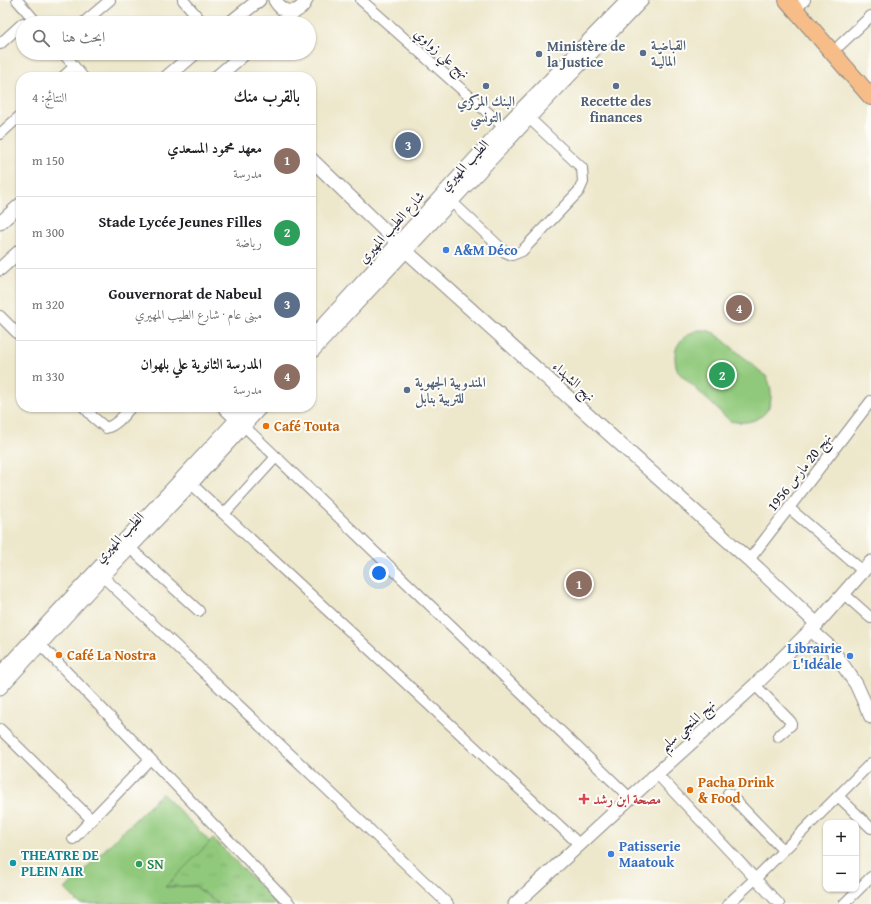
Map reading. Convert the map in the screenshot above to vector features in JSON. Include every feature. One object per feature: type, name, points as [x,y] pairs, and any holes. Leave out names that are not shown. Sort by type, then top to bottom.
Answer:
[{"type":"main road","points":[[798,2],[840,45],[870,89]]},
{"type":"main road","points":[[798,2],[870,89]]},
{"type":"street","points":[[17,0],[31,16]]},
{"type":"street","points":[[91,16],[110,0]]},
{"type":"street","points":[[184,0],[197,16]]},
{"type":"street","points":[[239,16],[259,0]]},
{"type":"street","points":[[275,0],[278,6],[283,10],[289,11],[304,3]]},
{"type":"street","name":"نهج علي زواوي","points":[[361,0],[504,127]]},
{"type":"street","name":"شارع الطيب المهيري","points":[[316,333],[402,247],[504,127],[628,0]]},
{"type":"street","name":"الطيب المهيري","points":[[316,347],[402,247],[452,202],[529,118],[642,0]]},
{"type":"street","points":[[289,16],[304,3]]},
{"type":"street","points":[[840,45],[871,16]]},
{"type":"street","points":[[0,44],[16,29]]},
{"type":"street","points":[[68,60],[78,72]]},
{"type":"street","points":[[173,72],[187,60]]},
{"type":"street","points":[[225,72],[238,60]]},
{"type":"street","points":[[68,72],[74,67]]},
{"type":"street","points":[[452,202],[505,252],[512,255],[522,251],[579,191],[583,182],[582,168],[529,118]]},
{"type":"street","points":[[0,134],[16,120]]},
{"type":"street","name":"نهج الشهداء","points":[[316,165],[402,247],[749,560],[814,627],[831,648],[856,684],[871,717]]},
{"type":"street","points":[[0,223],[16,209]]},
{"type":"street","points":[[0,269],[16,255]]},
{"type":"street","points":[[0,316],[16,332]]},
{"type":"street","name":"نهج 20 مارس 1956","points":[[749,560],[871,402]]},
{"type":"street","points":[[88,412],[106,428],[118,421],[126,412]]},
{"type":"street","points":[[229,412],[630,798]]},
{"type":"street","points":[[240,422],[245,412]]},
{"type":"street","points":[[0,674],[36,641],[188,481],[240,422],[254,412]]},
{"type":"street","points":[[224,514],[276,457]]},
{"type":"street","points":[[188,481],[580,845]]},
{"type":"street","name":"الطيب المهيري","points":[[99,573],[130,548],[188,481]]},
{"type":"street","points":[[789,508],[867,567]]},
{"type":"street","points":[[130,548],[199,611]]},
{"type":"street","name":"نهج المنجي سليم","points":[[518,903],[630,798],[755,685],[814,627],[867,567]]},
{"type":"street","points":[[99,573],[448,904]]},
{"type":"street","points":[[844,594],[871,618]]},
{"type":"street","points":[[0,688],[36,641]]},
{"type":"street","points":[[36,641],[290,904]]},
{"type":"street","points":[[755,685],[791,722],[791,725],[778,736]]},
{"type":"street","points":[[0,728],[92,820]]},
{"type":"street","points":[[73,839],[150,759]]},
{"type":"street","points":[[728,904],[871,763]]},
{"type":"street","points":[[657,774],[779,904]]},
{"type":"street","points":[[728,793],[783,850]]},
{"type":"street","points":[[838,796],[871,828]]},
{"type":"street","points":[[844,904],[871,876]]},
{"type":"green space","points":[[698,330],[707,330],[716,334],[767,377],[771,398],[765,413],[759,418],[751,421],[730,421],[678,372],[675,358],[678,346],[685,337]]},
{"type":"green space","name":"SN","points":[[162,793],[210,842],[165,887],[195,886],[218,904],[80,904],[65,889]]},
{"type":"green space","points":[[213,838],[277,904],[218,904],[195,886],[164,887]]},
{"type":"place","name":"القباضـة الماليّـة","points":[[643,53]]},
{"type":"place","name":"Ministère de la Justice","points":[[539,54]]},
{"type":"place","name":"البنك المركزي التونسي","points":[[486,86]]},
{"type":"place","name":"Recette des finances","points":[[616,86]]},
{"type":"place","name":"Gouvernorat de Nabeul","points":[[408,145]]},
{"type":"place","name":"A&M Déco","points":[[446,250]]},
{"type":"place","name":"المدرسة الثانوية علي بلهوان","points":[[739,308]]},
{"type":"place","name":"Stade Lycée Jeunes Filles","points":[[722,375]]},
{"type":"place","name":"المندوبية الجهوية للتربية بنابل","points":[[407,390]]},
{"type":"place","name":"Café Touta","points":[[266,426]]},
{"type":"place","name":"معهد محمود المسعدي","points":[[579,584]]},
{"type":"place","name":"Café La Nostra","points":[[59,655]]},
{"type":"place","name":"Librairie L'Idéale","points":[[850,656]]},
{"type":"place","name":"Pacha Drink & Food","points":[[690,790]]},
{"type":"place","name":"مصحة ابن رشد","points":[[584,799]]},
{"type":"place","name":"Patisserie Maatouk","points":[[611,854]]},
{"type":"place","name":"THEATRE DE PLEIN AIR","points":[[13,863]]},
{"type":"place","name":"SN","points":[[139,864]]}]
